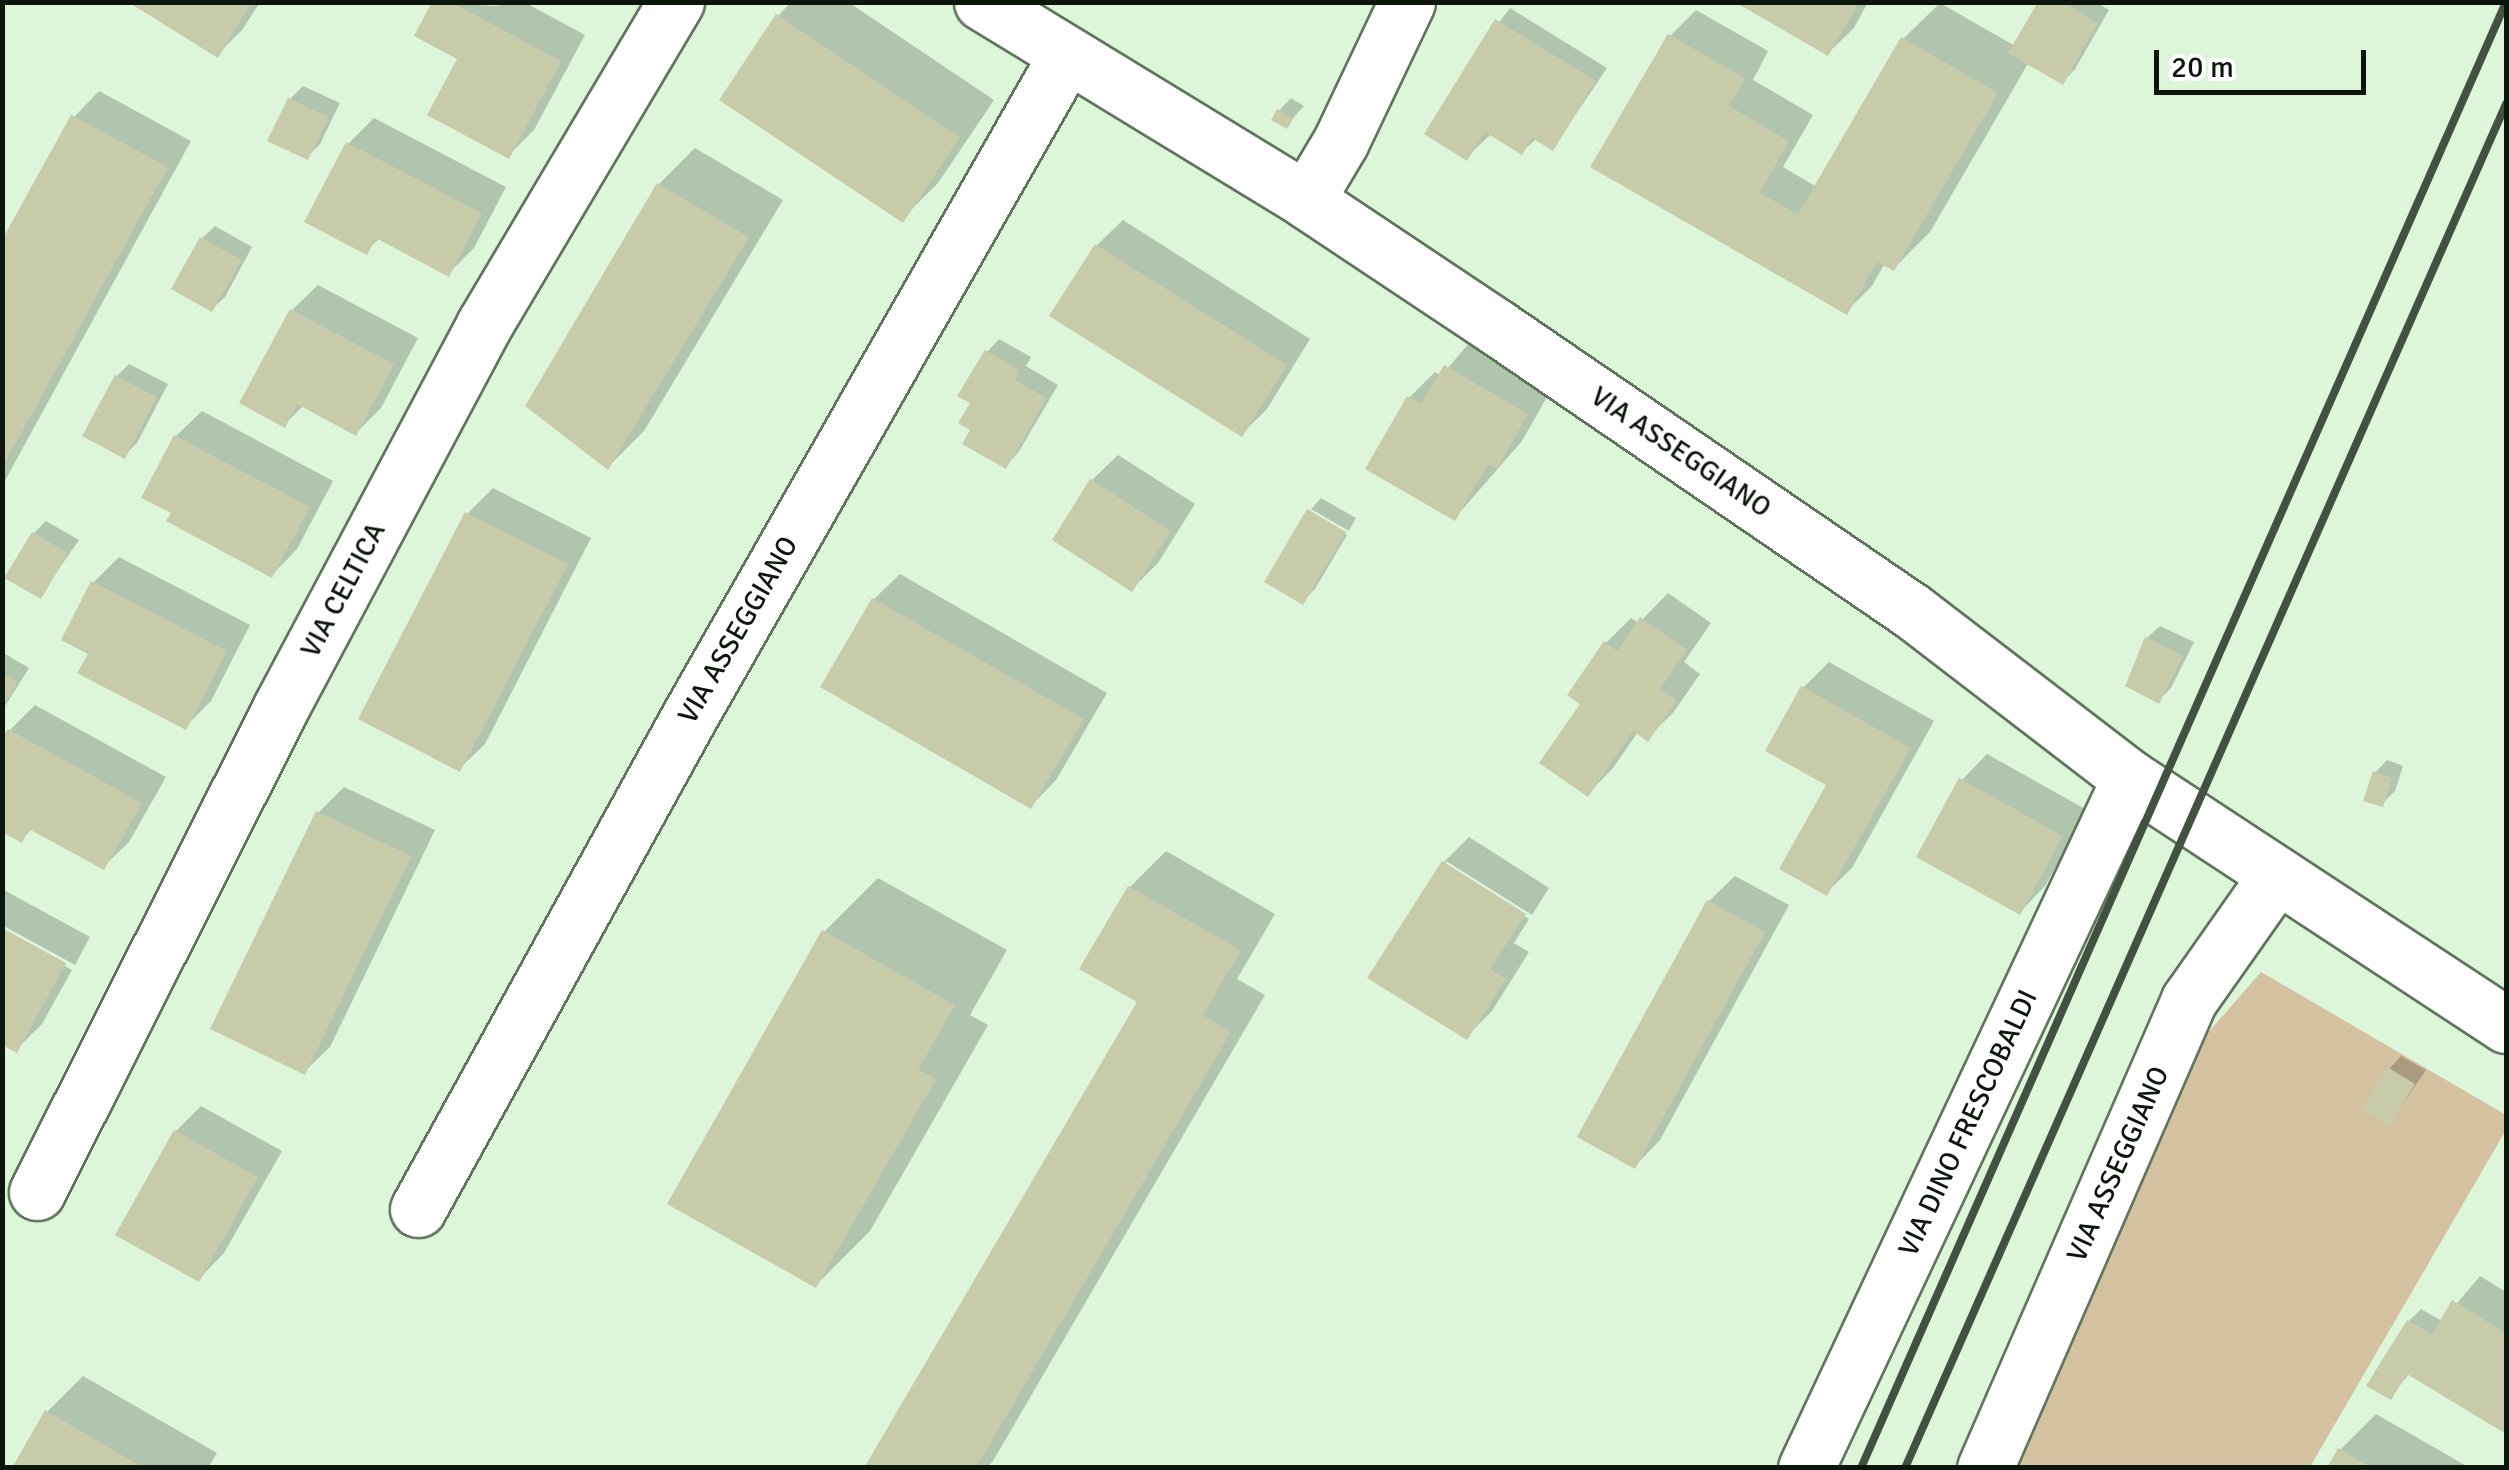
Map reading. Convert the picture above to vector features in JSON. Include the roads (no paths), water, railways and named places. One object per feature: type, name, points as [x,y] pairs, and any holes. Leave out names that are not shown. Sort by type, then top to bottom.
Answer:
[{"type":"street","name":"VIA CELTICA","points":[[37,1192],[280,708],[484,325],[676,2]]},
{"type":"street","name":"VIA ASSEGGIANO","points":[[982,2],[1306,200],[1912,611],[2130,778],[2506,1025]]},
{"type":"street","points":[[1306,200],[1342,141],[1407,2]]},
{"type":"street","name":"VIA ASSEGGIANO","points":[[418,1209],[698,700],[1066,56]]},
{"type":"street","name":"VIA DINO FRESCOBALDI","points":[[1806,1468],[2130,778]]},
{"type":"street","name":"VIA ASSEGGIANO","points":[[1985,1468],[2189,1000],[2277,875]]},
{"type":"railway","points":[[1861,1468],[2506,2]]},
{"type":"railway","points":[[1905,1468],[2506,104]]}]
